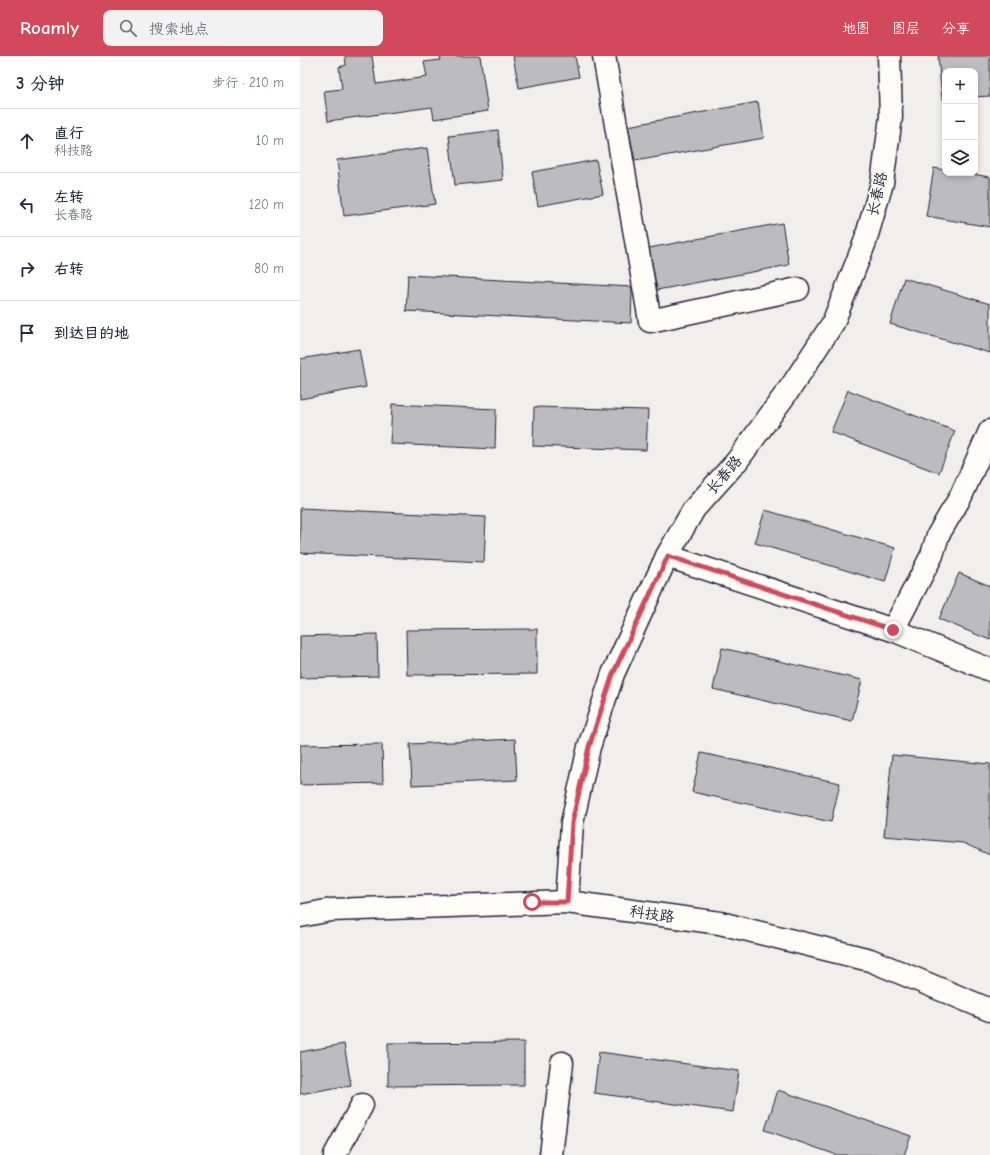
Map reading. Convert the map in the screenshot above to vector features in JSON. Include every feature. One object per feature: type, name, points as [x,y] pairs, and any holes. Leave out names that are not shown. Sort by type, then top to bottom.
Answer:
[{"type":"street","points":[[604,56],[650,321],[798,289]]},
{"type":"street","name":"长春路","points":[[567,902],[572,823],[589,747],[613,674],[668,556],[694,509],[737,460],[793,384],[833,323],[865,242],[882,183],[891,117],[888,56]]},
{"type":"street","points":[[893,630],[932,555],[938,535],[961,496],[990,431]]},
{"type":"street","points":[[668,556],[893,630],[990,670]]},
{"type":"street","name":"科技路","points":[[300,916],[331,910],[567,902],[720,923],[863,958],[990,1010]]},
{"type":"street","points":[[551,1155],[562,1063]]},
{"type":"street","points":[[335,1155],[362,1105]]},
{"type":"building","points":[[345,56],[372,56],[376,84],[427,77],[424,62],[441,60],[440,56],[480,56],[488,111],[434,119],[432,107],[328,121],[324,91],[342,89],[339,67],[346,65]]},
{"type":"building","points":[[513,56],[575,56],[579,77],[519,88]]},
{"type":"building","points":[[938,56],[990,56],[990,96],[978,97],[978,68],[942,68],[942,99]]},
{"type":"building","points":[[758,102],[764,138],[635,161],[628,126]]},
{"type":"building","points":[[498,130],[503,180],[455,185],[449,136]]},
{"type":"building","points":[[427,148],[435,204],[344,216],[337,160]]},
{"type":"building","points":[[596,160],[603,194],[538,206],[532,172]]},
{"type":"building","points":[[934,168],[942,169],[942,176],[978,175],[990,177],[990,227],[926,216]]},
{"type":"building","points":[[782,223],[789,265],[657,290],[649,248]]},
{"type":"building","points":[[408,275],[632,287],[631,323],[406,311]]},
{"type":"building","points":[[904,278],[990,304],[990,353],[890,324]]},
{"type":"building","points":[[359,349],[366,387],[300,399],[300,359]]},
{"type":"building","points":[[848,390],[955,431],[939,473],[831,432]]},
{"type":"building","points":[[392,404],[496,409],[495,449],[390,444]]},
{"type":"building","points":[[534,407],[648,410],[646,450],[533,446]]},
{"type":"building","points":[[300,508],[486,517],[484,562],[300,553]]},
{"type":"building","points":[[765,510],[895,548],[885,582],[755,543]]},
{"type":"building","points":[[959,573],[990,586],[990,640],[939,619]]},
{"type":"building","points":[[537,629],[537,674],[407,675],[406,630]]},
{"type":"building","points":[[377,634],[378,676],[300,678],[300,636]]},
{"type":"building","points":[[722,648],[862,680],[852,721],[713,689]]},
{"type":"building","points":[[515,739],[517,780],[412,785],[410,744]]},
{"type":"building","points":[[382,744],[383,783],[300,785],[300,745]]},
{"type":"building","points":[[701,753],[840,783],[831,822],[692,792]]},
{"type":"building","points":[[892,755],[990,764],[990,855],[963,843],[884,836]]},
{"type":"building","points":[[524,1042],[524,1085],[388,1086],[388,1043]]},
{"type":"building","points":[[344,1044],[351,1085],[300,1094],[300,1052]]},
{"type":"building","points":[[599,1052],[739,1071],[733,1112],[594,1093]]},
{"type":"building","points":[[778,1090],[911,1136],[904,1155],[837,1155],[765,1130]]},
{"type":"route","points":[[532,902],[567,902],[572,823],[589,747],[613,674],[668,556],[893,630]]}]
